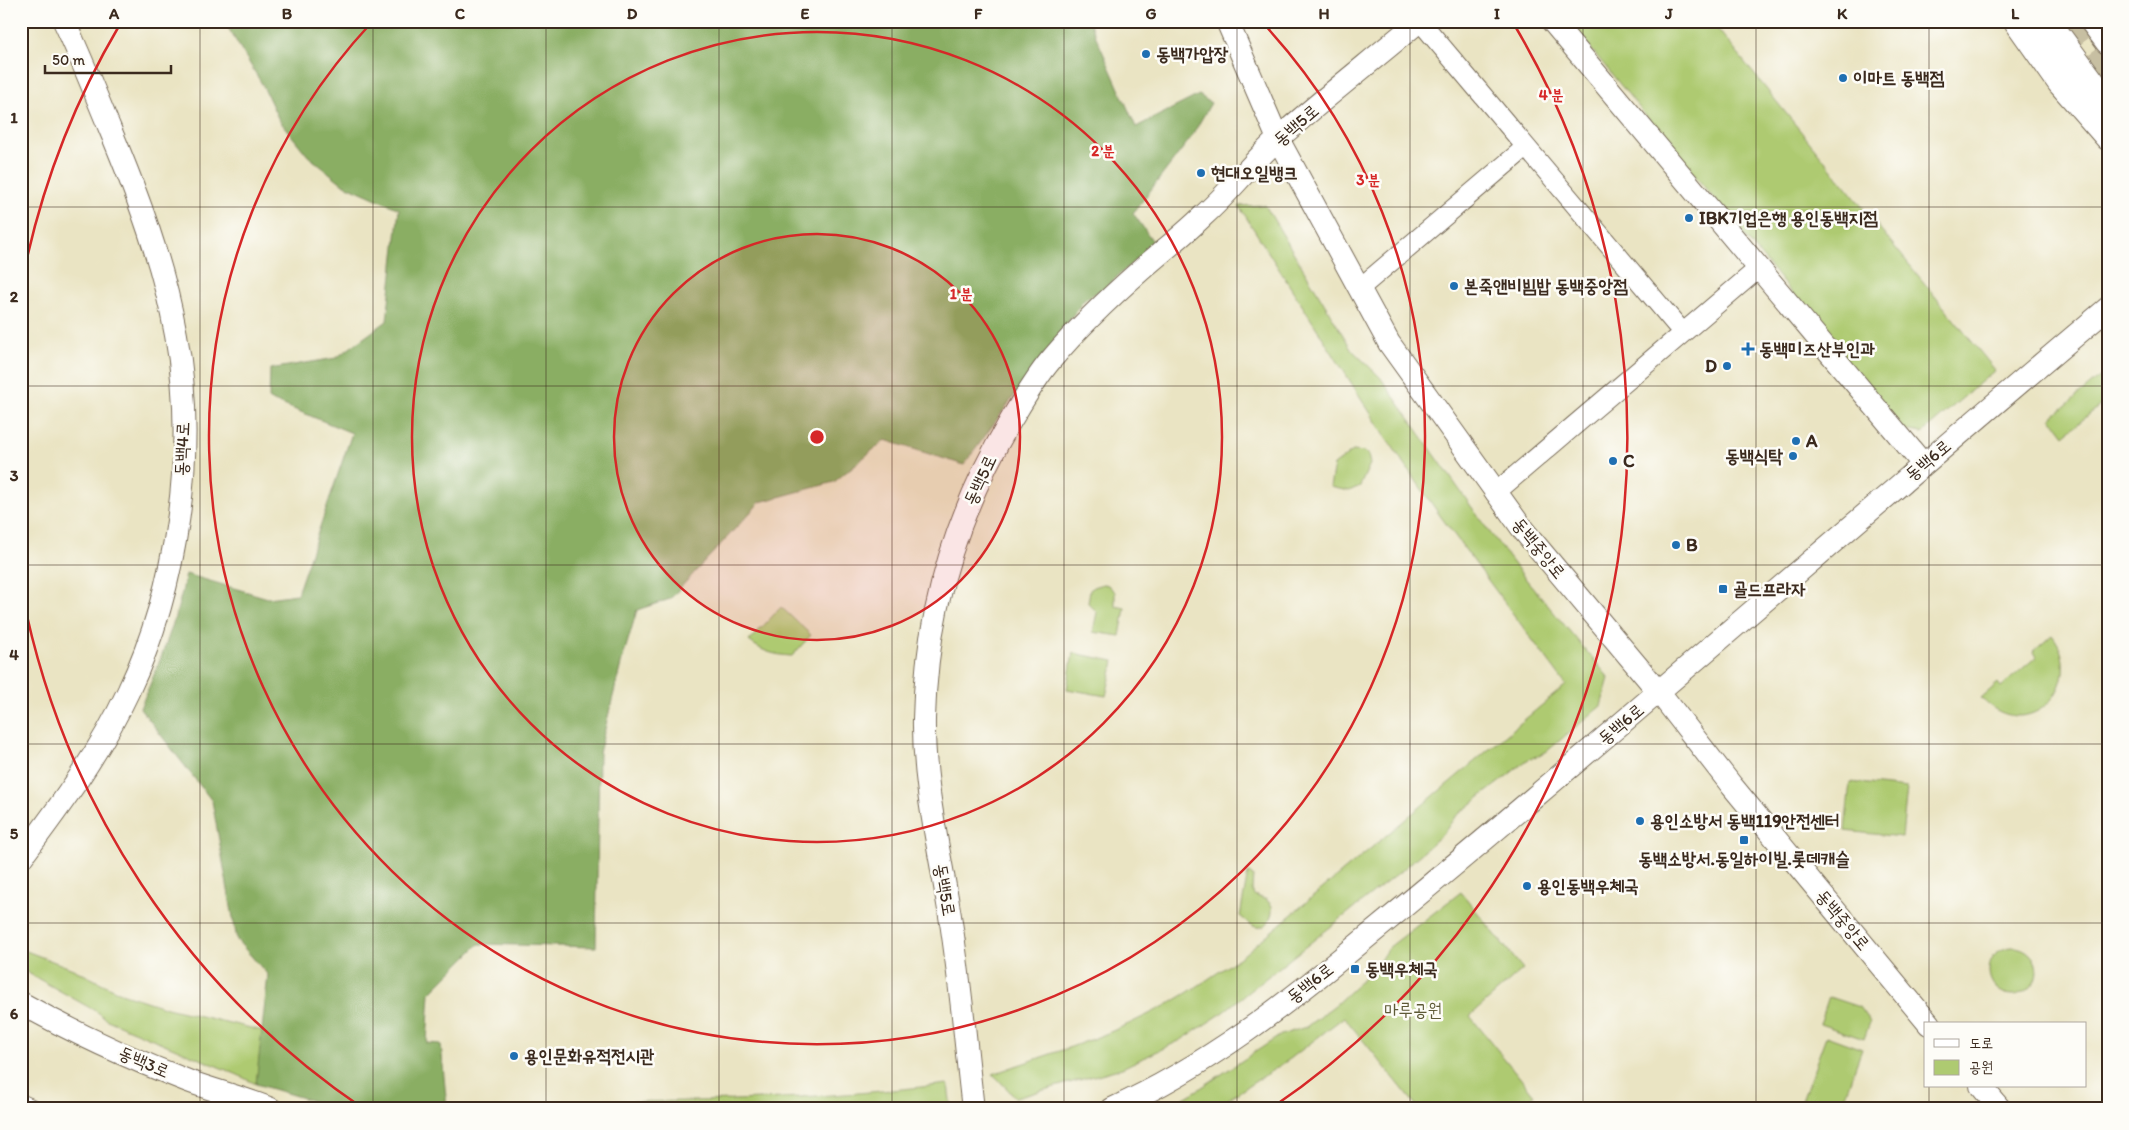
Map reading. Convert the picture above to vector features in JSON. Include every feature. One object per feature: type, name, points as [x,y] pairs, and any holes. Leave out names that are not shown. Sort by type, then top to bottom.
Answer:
[{"type":"main road","points":[[2016,21],[2060,82],[2108,137]]},
{"type":"main road","points":[[2047,21],[2105,100]]},
{"type":"main road","points":[[2093,21],[2108,41]]},
{"type":"street","name":"동백4로","points":[[21,858],[72,788],[109,730],[146,651],[169,569],[177,528],[184,450],[183,405],[176,336],[156,248],[116,142],[64,21]]},
{"type":"street","name":"동백중앙로","points":[[1227,21],[1278,139],[1389,343],[1524,531],[1659,692],[1732,786],[1927,1022]]},
{"type":"street","name":"동백5로","points":[[974,1109],[949,905],[930,809],[925,764],[924,721],[930,636],[953,543],[970,498],[992,452],[1049,362],[1138,272],[1205,215],[1278,139],[1419,21]]},
{"type":"street","points":[[1419,21],[1683,333]]},
{"type":"street","points":[[1552,21],[1923,464]]},
{"type":"street","points":[[1360,288],[1526,147]]},
{"type":"street","points":[[1495,492],[1758,269]]},
{"type":"street","name":"동백6로","points":[[1112,1109],[1147,1093],[1202,1062],[1326,972],[1659,692],[1923,464],[2108,308]]},
{"type":"street","name":"동백3로","points":[[21,1003],[94,1041],[188,1081],[261,1107]]},
{"type":"street","points":[[1983,1088],[2000,1109]]},
{"type":"street","points":[[21,1104],[32,1109]]},
{"type":"green space","points":[[224,21],[1089,21],[1136,127],[1199,95],[1211,103],[1190,139],[1133,213],[1154,243],[1106,287],[1084,300],[964,465],[885,440],[834,482],[760,502],[670,599],[637,610],[621,664],[599,753],[596,947],[479,944],[430,993],[427,1043],[441,1044],[447,1109],[340,1109],[256,1084],[268,975],[237,940],[212,801],[140,708],[161,658],[186,574],[268,598],[297,594],[352,433],[269,399],[270,369],[336,358],[387,321],[399,209],[343,184],[308,156],[279,120],[262,84]]},
{"type":"green space","points":[[1568,21],[1711,21],[1995,370],[1922,433],[1904,430]]},
{"type":"green space","points":[[1265,205],[1352,350],[1380,377],[1485,526],[1524,577],[1609,678],[1601,706],[1546,752],[1527,760],[1455,817],[1443,834],[1406,867],[1218,1016],[1181,1040],[1122,1068],[1016,1098],[993,1074],[1091,1040],[1129,1024],[1160,1009],[1219,972],[1242,956],[1566,685],[1441,517],[1385,436],[1239,206]]},
{"type":"green space","points":[[2108,370],[2108,399],[2064,435],[2051,418]]},
{"type":"green space","points":[[1353,451],[1365,452],[1368,455],[1370,464],[1360,486],[1349,491],[1330,487],[1334,465]]},
{"type":"green space","points":[[1103,584],[1108,585],[1115,592],[1115,606],[1125,608],[1120,636],[1093,632],[1097,612],[1088,603],[1090,590]]},
{"type":"green space","points":[[781,607],[811,635],[792,656],[769,652],[749,641]]},
{"type":"green space","points":[[2052,635],[2061,653],[2063,671],[2059,688],[2049,702],[2035,712],[2018,716],[2000,712],[1981,698],[1998,683],[2001,687],[2036,657],[2033,652]]},
{"type":"green space","points":[[1073,653],[1114,661],[1106,696],[1067,689]]},
{"type":"green space","points":[[1850,782],[1907,788],[1902,837],[1845,831]]},
{"type":"green space","points":[[1248,872],[1253,876],[1252,890],[1254,895],[1267,900],[1272,906],[1270,919],[1262,927],[1253,926],[1240,916]]},
{"type":"green space","name":"마루공원","points":[[1461,892],[1523,969],[1470,1016],[1534,1095],[1519,1109],[1419,1109],[1344,1017],[1290,1059],[1213,1109],[1165,1109],[1281,1035],[1306,1027],[1335,1005],[1375,968],[1388,948]]},
{"type":"green space","points":[[2013,947],[2022,949],[2030,954],[2035,962],[2037,971],[2035,980],[2030,988],[2022,993],[2013,995],[2004,993],[1996,988],[1991,980],[1989,971],[1991,962],[1996,954],[2004,949]]},
{"type":"green space","points":[[21,949],[73,969],[121,993],[167,1008],[263,1031],[256,1084],[105,1019],[99,1013],[21,969]]},
{"type":"green space","points":[[1829,997],[1859,1007],[1870,1022],[1864,1039],[1820,1024]]},
{"type":"green space","points":[[1826,1036],[1862,1049],[1840,1109],[1799,1109]]},
{"type":"green space","points":[[948,1084],[951,1109],[596,1109],[596,1101],[684,1101],[816,1096]]},
{"type":"tunnel","points":[[2068,21],[2108,76]]},
{"type":"place","name":"동백가압장","points":[[1146,54]]},
{"type":"place","name":"이마트 동백점","points":[[1843,78]]},
{"type":"place","name":"현대오일뱅크","points":[[1201,173]]},
{"type":"place","name":"IBK기업은행 용인동백지점","points":[[1689,218]]},
{"type":"place","name":"본죽앤비빔밥 동백중앙점","points":[[1454,286]]},
{"type":"place","name":"동백미즈산부인과","points":[[1748,349]]},
{"type":"place","name":"D","points":[[1727,366]]},
{"type":"place","name":"A","points":[[1796,441]]},
{"type":"place","name":"동백식탁","points":[[1793,456]]},
{"type":"place","name":"C","points":[[1613,461]]},
{"type":"place","name":"B","points":[[1676,545]]},
{"type":"place","name":"골드프라자","points":[[1723,589]]},
{"type":"place","name":"용인소방서 동백119안전센터","points":[[1640,821]]},
{"type":"place","name":"동백소방서.동일하이빌.롯데캐슬","points":[[1744,840]]},
{"type":"place","name":"용인동백우체국","points":[[1527,886]]},
{"type":"place","name":"동백우체국","points":[[1355,969]]},
{"type":"place","name":"용인문화유적전시관","points":[[514,1056]]}]
